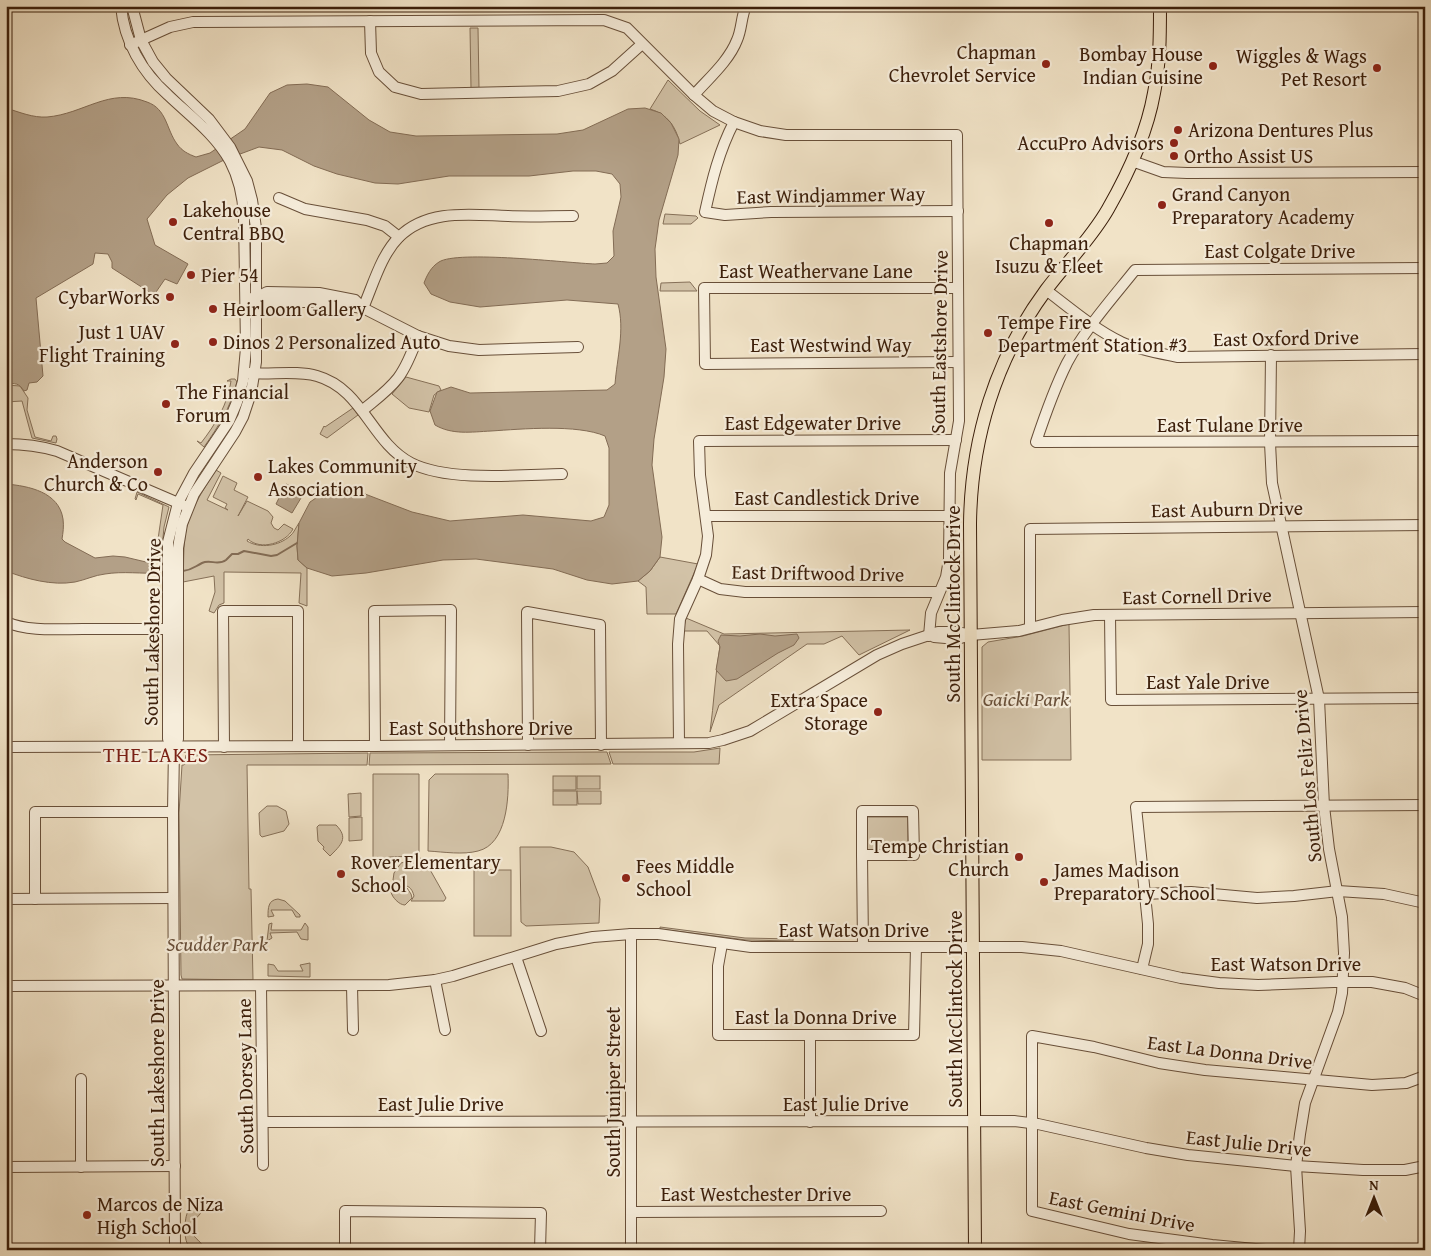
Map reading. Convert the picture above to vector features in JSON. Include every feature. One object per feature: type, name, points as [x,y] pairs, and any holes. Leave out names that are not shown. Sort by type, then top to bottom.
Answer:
[{"type":"main road","name":"South McClintock Drive","points":[[975,1250],[971,497],[978,442],[989,399],[1007,355],[1046,290],[1099,224],[1122,184],[1132,161],[1148,118],[1154,94],[1160,42],[1160,6]]},
{"type":"street","name":"South Lakeshore Drive","points":[[121,6],[122,20],[130,45],[146,72],[166,94],[219,138]]},
{"type":"street","name":"South Lakeshore Drive","points":[[132,6],[141,40],[153,62],[166,78],[209,119],[246,181],[256,228],[257,297],[250,373],[188,507],[182,524],[178,548],[178,739],[174,747],[173,812],[175,1250]]},
{"type":"street","points":[[694,95],[734,48],[739,34],[742,9]]},
{"type":"street","points":[[130,45],[170,27],[192,22],[604,20],[626,28],[694,95],[713,111],[734,122]]},
{"type":"street","points":[[370,21],[371,53],[380,72],[394,87],[422,94],[558,91],[588,84],[612,71],[642,44]]},
{"type":"street","name":"South Eastshore Drive","points":[[734,122],[760,131],[786,135],[957,134],[959,421],[950,473],[949,559],[946,577],[931,613],[929,636]]},
{"type":"street","name":"East Windjammer Way","points":[[734,122],[723,143],[714,168],[705,212],[725,215],[771,212],[958,211]]},
{"type":"street","name":"South Lakeshore Drive","points":[[234,161],[243,206],[245,298],[250,373]]},
{"type":"street","points":[[1132,161],[1163,172],[1187,174],[1425,172]]},
{"type":"street","points":[[279,198],[305,209],[367,220],[385,226],[399,237]]},
{"type":"street","points":[[363,308],[386,256],[399,237],[412,228],[433,218],[459,214],[574,216]]},
{"type":"street","name":"East Colgate Drive","points":[[1092,324],[1135,270],[1425,268]]},
{"type":"street","name":"East Weathervane Lane","points":[[705,364],[704,288],[958,288]]},
{"type":"street","name":"East Oxford Drive","points":[[1046,290],[1092,324],[1120,341],[1148,352],[1178,357],[1425,354]]},
{"type":"street","points":[[245,298],[257,297],[267,292],[319,293],[355,300],[363,308],[418,336],[449,346],[479,350],[578,346]]},
{"type":"street","name":"East Tulane Drive","points":[[1092,324],[1068,362],[1052,396],[1036,442],[1270,443],[1425,441]]},
{"type":"street","points":[[363,410],[398,378],[410,358],[418,336]]},
{"type":"street","name":"South Los Feliz Drive","points":[[1271,355],[1270,443],[1272,483],[1319,699],[1324,806],[1329,849],[1338,891],[1343,937],[1343,981],[1338,1012],[1305,1103],[1300,1134],[1296,1166],[1299,1250]]},
{"type":"street","name":"East Westwind Way","points":[[705,364],[958,362]]},
{"type":"street","points":[[250,373],[317,376],[334,384],[352,397],[395,453],[411,463],[436,473],[463,475],[562,474]]},
{"type":"street","name":"East Edgewater Drive","points":[[706,516],[700,475],[699,441],[956,440]]},
{"type":"street","points":[[6,444],[40,446],[57,450],[188,507]]},
{"type":"street","name":"South Lakeshore Drive","points":[[174,747],[168,738],[168,542],[178,503],[186,486],[210,459]]},
{"type":"street","points":[[679,743],[678,644],[680,619],[706,556],[708,536],[706,516]]},
{"type":"street","name":"East Candlestick Drive","points":[[706,516],[948,516]]},
{"type":"street","name":"East Auburn Drive","points":[[1030,628],[1030,529],[1425,525]]},
{"type":"street","name":"East Driftwood Drive","points":[[698,579],[720,589],[744,592],[939,592]]},
{"type":"street","points":[[224,747],[223,610],[298,611],[298,746]]},
{"type":"street","points":[[376,746],[374,610],[451,610],[450,745]]},
{"type":"street","points":[[528,745],[527,612],[600,626],[601,745]]},
{"type":"street","name":"East Cornell Drive","points":[[971,635],[1001,634],[1082,616],[1425,612]]},
{"type":"street","name":"East Yale Drive","points":[[1110,615],[1111,700],[1425,698]]},
{"type":"street","points":[[6,622],[13,625],[54,630],[178,630]]},
{"type":"street","name":"East Southshore Drive","points":[[6,747],[709,743],[750,731],[877,655],[902,644],[938,632],[957,632],[971,635]]},
{"type":"street","points":[[1142,969],[1148,944],[1148,924],[1136,807],[1425,806]]},
{"type":"street","points":[[862,855],[914,855],[913,811],[862,811],[862,855],[862,947]]},
{"type":"street","points":[[35,899],[35,812],[173,812]]},
{"type":"street","points":[[1144,894],[1191,892],[1257,898],[1338,891],[1384,894],[1425,903]]},
{"type":"street","points":[[6,899],[173,898]]},
{"type":"street","name":"East Watson Drive","points":[[6,986],[389,986],[435,980],[567,942],[593,937],[631,934],[667,936],[722,944],[769,948],[1022,947],[1061,951],[1181,978],[1219,983],[1286,985],[1343,981],[1372,982],[1405,988],[1425,996]]},
{"type":"street","name":"South Juniper Street","points":[[631,934],[631,1250]]},
{"type":"street","name":"East la Donna Drive","points":[[722,944],[718,966],[718,1035],[914,1035],[916,947]]},
{"type":"street","points":[[516,956],[541,1031]]},
{"type":"street","points":[[435,980],[445,1030]]},
{"type":"street","name":"South Dorsey Lane","points":[[262,986],[263,1165]]},
{"type":"street","points":[[352,986],[353,1030]]},
{"type":"street","points":[[810,1035],[810,1122]]},
{"type":"street","name":"East La Donna Drive","points":[[1032,1123],[1032,1036],[1159,1063],[1204,1070],[1372,1085],[1406,1083],[1425,1076]]},
{"type":"street","points":[[81,1080],[81,1167]]},
{"type":"street","name":"East Julie Drive","points":[[263,1122],[974,1121],[1032,1123],[1146,1148],[1188,1155],[1296,1166],[1363,1170],[1405,1170],[1425,1166]]},
{"type":"street","name":"East Gemini Drive","points":[[1032,1123],[1032,1211],[1129,1234],[1266,1250]]},
{"type":"street","points":[[6,1167],[174,1166]]},
{"type":"street","points":[[345,1250],[345,1211],[541,1212],[540,1250]]},
{"type":"street","name":"East Westchester Drive","points":[[631,1212],[881,1211]]},
{"type":"green space","points":[[470,28],[478,28],[479,88],[471,88]]},
{"type":"green space","points":[[668,80],[700,111],[720,125],[680,144],[670,122],[661,114],[650,109]]},
{"type":"green space","points":[[665,214],[696,216],[698,218],[691,224],[663,224]]},
{"type":"green space","points":[[690,282],[697,291],[660,291],[661,283]]},
{"type":"green space","points":[[406,377],[439,386],[441,390],[434,395],[429,412],[409,408],[392,394]]},
{"type":"green space","points":[[235,379],[237,382],[228,408],[204,447],[197,441],[201,443],[220,414],[227,398],[231,381],[227,381]]},
{"type":"green space","points":[[6,385],[20,386],[28,398],[27,410],[35,437],[51,441],[53,436],[56,436],[56,443],[32,438],[22,401],[6,402]]},
{"type":"green space","points":[[353,408],[358,415],[327,438],[320,434],[324,426]]},
{"type":"green space","points":[[216,470],[221,473],[207,500],[228,510],[225,508],[227,504],[213,497],[223,476],[237,483],[234,490],[248,497],[238,516],[247,501],[268,511],[273,517],[271,523],[274,528],[278,530],[284,524],[293,529],[285,538],[272,544],[253,543],[248,539],[247,541],[258,545],[263,546],[275,544],[290,536],[299,523],[298,560],[307,568],[307,606],[299,603],[301,573],[224,572],[224,603],[219,605],[214,613],[209,611],[215,592],[214,576],[183,582],[185,536],[189,518]]},
{"type":"green space","points":[[137,492],[169,507],[164,527],[161,559],[154,558],[163,505],[138,494],[136,500]]},
{"type":"green space","points":[[660,557],[698,564],[676,614],[647,614],[646,587],[638,581],[650,571]]},
{"type":"green space","points":[[686,618],[724,634],[910,630],[859,655],[842,636],[824,644],[807,644],[719,705],[710,732],[720,646],[707,631],[683,631]]},
{"type":"green space","name":"Gaicki Park","points":[[1069,624],[1071,760],[982,760],[982,647],[988,642],[1023,636]]},
{"type":"green space","points":[[720,748],[719,764],[613,764],[609,752],[694,752]]},
{"type":"green space","points":[[607,752],[611,764],[369,765],[370,753]]},
{"type":"green space","name":"Scudder Park","points":[[368,753],[367,765],[247,765],[253,980],[182,979],[179,813],[182,765],[184,765],[186,755]]},
{"type":"green space","points":[[373,774],[419,774],[419,856],[390,857],[375,861],[373,859]]},
{"type":"green space","points":[[435,774],[508,774],[507,807],[504,819],[495,839],[488,847],[466,853],[428,851],[429,780]]},
{"type":"green space","points":[[553,776],[576,776],[576,790],[553,790]]},
{"type":"green space","points":[[577,776],[600,776],[600,789],[577,789]]},
{"type":"green space","points":[[553,791],[577,791],[577,805],[553,805]]},
{"type":"green space","points":[[577,791],[601,791],[601,804],[578,804]]},
{"type":"green space","points":[[361,793],[361,816],[349,817],[348,794]]},
{"type":"green space","points":[[267,806],[277,806],[286,811],[289,824],[284,831],[262,837],[260,835],[259,813]]},
{"type":"green space","points":[[362,817],[362,840],[349,841],[349,818]]},
{"type":"green space","points":[[866,817],[908,817],[908,850],[866,851]]},
{"type":"green space","points":[[319,825],[336,825],[342,834],[343,838],[340,845],[330,856],[318,841],[317,827]]},
{"type":"green space","points":[[520,847],[551,847],[574,852],[588,867],[600,899],[599,923],[526,926],[521,922]]},
{"type":"green space","points":[[419,858],[424,859],[446,898],[444,901],[411,901],[414,896],[411,889],[407,886],[399,886],[393,880],[394,873],[401,863]]},
{"type":"green space","points":[[474,870],[511,870],[511,936],[474,936]]},
{"type":"green space","points":[[399,887],[407,888],[411,894],[412,898],[405,905],[398,902],[391,892]]},
{"type":"green space","points":[[278,899],[285,901],[300,917],[296,917],[292,910],[271,910],[274,916],[268,917],[270,903]]},
{"type":"green space","points":[[272,923],[271,930],[301,930],[305,923],[308,927],[308,940],[301,939],[297,932],[270,933],[272,938],[267,941],[269,924]]},
{"type":"green space","points":[[660,927],[745,938],[793,939],[793,941],[746,940],[660,929]]},
{"type":"green space","points":[[310,963],[310,977],[268,976],[268,964],[274,965],[278,971],[303,971],[300,965]]},
{"type":"green space","points":[[205,1196],[204,1208],[192,1224],[193,1234],[202,1244],[204,1250],[191,1250],[185,1236],[187,1214],[191,1206]]},
{"type":"shaded area","points":[[307,84],[328,87],[369,120],[390,132],[416,136],[557,134],[583,130],[628,109],[645,108],[661,113],[671,123],[679,139],[678,155],[659,220],[655,249],[656,277],[666,349],[652,465],[662,537],[660,557],[650,571],[638,581],[612,584],[587,580],[553,569],[476,559],[443,560],[366,573],[332,576],[307,568],[298,560],[297,546],[299,523],[310,502],[328,490],[352,489],[412,512],[450,521],[523,515],[591,521],[604,517],[609,505],[609,448],[605,436],[593,432],[565,429],[455,432],[435,425],[430,411],[437,392],[451,387],[470,393],[607,390],[615,384],[621,334],[618,304],[567,300],[480,307],[450,302],[431,294],[424,283],[428,274],[439,262],[467,257],[514,258],[595,264],[607,263],[614,256],[613,231],[621,197],[620,184],[612,174],[596,171],[573,171],[529,176],[449,176],[398,184],[375,183],[337,174],[314,166],[282,150],[259,147],[224,160],[188,178],[167,195],[147,219],[155,245],[188,264],[177,284],[165,279],[154,295],[112,268],[112,262],[108,254],[95,253],[93,264],[36,298],[43,376],[37,382],[29,383],[27,390],[24,391],[16,384],[6,384],[6,108],[31,116],[47,117],[60,115],[108,99],[133,98],[147,102],[159,109],[177,144],[185,152],[196,157],[210,153],[245,129],[270,93],[287,85]]},
{"type":"shaded area","points":[[6,484],[42,492],[56,502],[63,519],[62,539],[65,542],[95,558],[113,556],[146,562],[160,567],[160,573],[112,573],[75,582],[57,583],[31,579],[6,571]]},
{"type":"shaded area","points":[[286,484],[304,493],[292,513],[276,504]]},
{"type":"shaded area","points":[[760,634],[775,636],[797,634],[799,638],[794,645],[737,679],[726,681],[716,670],[720,647],[718,641],[721,635]]},
{"type":"waterway","points":[[183,571],[205,562],[223,562],[232,554],[244,551],[271,556],[277,555],[297,543]]},
{"type":"place","name":"Chapman Chevrolet Service","points":[[1046,64]]},
{"type":"place","name":"Bombay House Indian Cuisine","points":[[1213,66]]},
{"type":"place","name":"Wiggles & Wags Pet Resort","points":[[1377,68]]},
{"type":"place","name":"Arizona Dentures Plus","points":[[1178,130]]},
{"type":"place","name":"AccuPro Advisors","points":[[1174,143]]},
{"type":"place","name":"Ortho Assist US","points":[[1174,156]]},
{"type":"place","name":"Grand Canyon Preparatory Academy","points":[[1162,205]]},
{"type":"place","name":"Lakehouse Central BBQ","points":[[173,222]]},
{"type":"place","name":"Chapman Isuzu & Fleet","points":[[1049,223]]},
{"type":"place","name":"Pier 54","points":[[191,275]]},
{"type":"place","name":"CybarWorks","points":[[170,297]]},
{"type":"place","name":"Heirloom Gallery","points":[[213,309]]},
{"type":"place","name":"Tempe Fire Department Station #3","points":[[988,333]]},
{"type":"place","name":"Dinos 2 Personalized Auto","points":[[213,342]]},
{"type":"place","name":"Just 1 UAV Flight Training","points":[[175,344]]},
{"type":"place","name":"The Financial Forum","points":[[166,404]]},
{"type":"place","name":"Anderson Church & Co","points":[[158,472]]},
{"type":"place","name":"Lakes Community Association","points":[[258,477]]},
{"type":"place","name":"Extra Space Storage","points":[[878,712]]},
{"type":"place","name":"Tempe Christian Church","points":[[1019,857]]},
{"type":"place","name":"Rover Elementary School","points":[[341,874]]},
{"type":"place","name":"Fees Middle School","points":[[626,878]]},
{"type":"place","name":"James Madison Preparatory School","points":[[1044,882]]},
{"type":"place","name":"Marcos de Niza High School","points":[[87,1215]]},
{"type":"district","name":"THE LAKES","points":[[156,755]]}]
